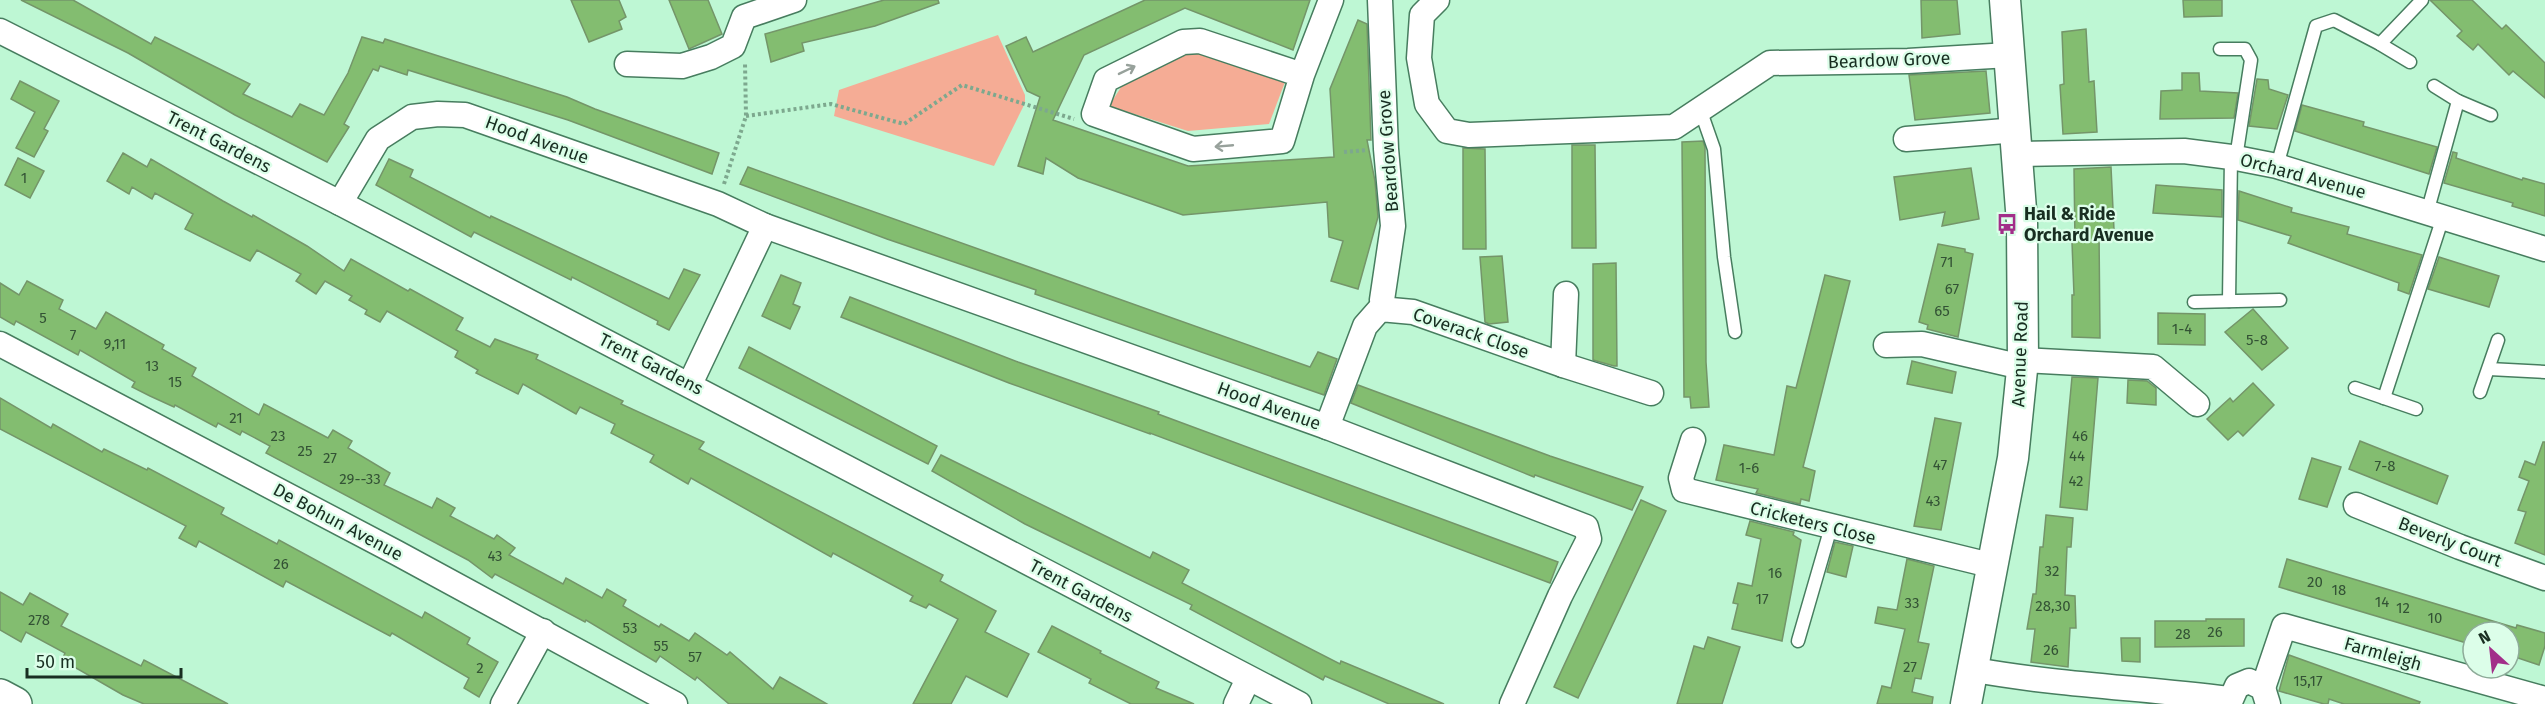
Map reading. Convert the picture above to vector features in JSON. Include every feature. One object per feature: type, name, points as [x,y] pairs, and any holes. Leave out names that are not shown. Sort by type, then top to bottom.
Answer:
[{"type":"main road","points":[[0,696],[15,704]]},
{"type":"street","points":[[627,64],[682,66],[711,57],[733,46],[744,17],[794,0]]},
{"type":"street","points":[[1302,75],[1200,41],[1183,42],[1106,80],[1094,114],[1193,149],[1282,141],[1302,75],[1331,0]]},
{"type":"street","name":"Beardow Grove","points":[[1380,0],[1386,149],[1393,226],[1381,305]]},
{"type":"street","points":[[1437,0],[1422,15],[1419,58],[1428,104],[1448,130],[1469,135],[1674,127],[1700,110]]},
{"type":"street","name":"Avenue Road","points":[[1966,704],[1975,670],[2013,458],[2023,364],[2022,223],[2005,0]]},
{"type":"street","name":"Trent Gardens","points":[[0,31],[690,384],[1292,702]]},
{"type":"street","name":"Beardow Grove","points":[[1700,110],[1770,63],[1908,61],[2009,55]]},
{"type":"street","name":"Hood Avenue","points":[[340,203],[378,140],[412,117],[438,114],[465,115],[718,204],[765,226],[1327,427],[1586,526],[1589,539],[1512,704]]},
{"type":"street","name":"Orchard Avenue","points":[[1906,139],[2184,151],[2233,158],[2277,166],[2545,249]]},
{"type":"street","points":[[690,384],[765,226]]},
{"type":"street","points":[[1563,365],[1566,294]]},
{"type":"street","points":[[1327,427],[1365,326],[1381,305]]},
{"type":"street","name":"Coverack Close","points":[[1381,305],[1413,312],[1563,365],[1651,393]]},
{"type":"street","name":"De Bohun Avenue","points":[[0,344],[543,631],[675,704]]},
{"type":"street","points":[[1886,345],[1922,344],[2023,364],[2154,367],[2197,404]]},
{"type":"street","name":"Cricketers Close","points":[[1694,440],[1681,478],[1684,490],[1994,566]]},
{"type":"street","name":"Beverly Court","points":[[2356,505],[2545,578]]},
{"type":"street","name":"Farmleigh","points":[[1975,670],[2034,681],[2159,690],[2229,701],[2237,686],[2250,681],[2265,696],[2284,626],[2545,699]]},
{"type":"street","points":[[503,704],[543,631]]},
{"type":"street","points":[[1236,704],[1248,679]]},
{"type":"lane","points":[[2380,44],[2422,0]]},
{"type":"lane","points":[[2277,166],[2316,26],[2334,20],[2410,62]]},
{"type":"lane","points":[[2220,50],[2245,49],[2251,60],[2233,158],[2229,301]]},
{"type":"lane","points":[[2434,86],[2458,101],[2491,115]]},
{"type":"lane","points":[[2384,398],[2435,215],[2458,101]]},
{"type":"lane","points":[[1700,110],[1714,149],[1724,256],[1735,332]]},
{"type":"lane","points":[[2194,302],[2280,300]]},
{"type":"lane","points":[[2480,392],[2498,340]]},
{"type":"lane","points":[[2489,369],[2545,372]]},
{"type":"lane","points":[[2355,388],[2416,409]]},
{"type":"lane","points":[[1798,641],[1831,527]]},
{"type":"path","points":[[718,204],[746,116],[745,61]]},
{"type":"path","points":[[746,116],[831,104],[904,124],[962,85],[1079,121],[1094,114]]},
{"type":"shaded area","points":[[998,35],[1025,95],[1025,103],[994,166],[834,116],[839,90]]},
{"type":"shaded area","points":[[1191,49],[1285,82],[1269,124],[1188,131],[1109,106],[1123,84]]},
{"type":"building","points":[[21,0],[73,0],[151,44],[155,37],[250,84],[243,94],[292,117],[300,104],[324,115],[348,73],[362,37],[383,43],[385,39],[567,97],[719,153],[712,174],[568,120],[408,70],[407,75],[380,66],[378,71],[373,69],[344,124],[349,127],[327,162],[235,115],[128,53]]},
{"type":"building","points":[[571,0],[619,0],[626,17],[619,21],[622,29],[589,42]]},
{"type":"building","points":[[669,0],[708,0],[722,34],[689,49]]},
{"type":"building","points":[[884,0],[938,0],[939,3],[875,26],[802,43],[804,51],[771,62],[765,34]]},
{"type":"building","points":[[1145,0],[1310,0],[1293,50],[1185,8],[1084,55],[1053,120],[1188,166],[1334,157],[1330,89],[1358,20],[1367,24],[1371,140],[1367,140],[1375,181],[1378,217],[1358,289],[1331,281],[1343,241],[1329,237],[1327,202],[1183,215],[1078,178],[1046,158],[1043,174],[1018,166],[1040,97],[1027,91],[1006,46],[1026,37],[1033,52]]},
{"type":"building","points":[[1921,0],[1957,0],[1960,34],[1922,38]]},
{"type":"building","points":[[2183,0],[2222,0],[2222,16],[2184,17]]},
{"type":"building","points":[[2430,0],[2472,0],[2502,29],[2506,25],[2545,63],[2545,98],[2513,71],[2509,75],[2478,44],[2473,50],[2457,36],[2462,31]]},
{"type":"building","points":[[2086,29],[2089,82],[2094,81],[2097,132],[2063,134],[2060,85],[2064,84],[2062,32]]},
{"type":"building","points":[[1986,71],[1990,113],[1915,120],[1909,75]]},
{"type":"building","points":[[2182,73],[2199,73],[2200,91],[2238,93],[2234,118],[2160,119],[2161,91],[2182,90]]},
{"type":"building","points":[[2257,79],[2268,80],[2269,89],[2288,95],[2277,129],[2249,126]]},
{"type":"building","points":[[20,81],[59,101],[44,129],[48,131],[34,157],[16,148],[35,112],[11,99]]},
{"type":"building","points":[[2302,105],[2364,122],[2363,126],[2437,147],[2429,174],[2295,131]]},
{"type":"building","points":[[1703,141],[1705,147],[1706,362],[1709,407],[1691,408],[1690,397],[1684,397],[1682,142]]},
{"type":"building","points":[[1572,145],[1595,145],[1596,248],[1572,248]]},
{"type":"building","points":[[1463,148],[1485,149],[1486,249],[1463,249]]},
{"type":"building","points":[[2453,152],[2457,153],[2456,158],[2522,180],[2523,178],[2545,184],[2545,216],[2512,206],[2513,203],[2444,183]]},
{"type":"building","points":[[123,153],[147,167],[151,159],[307,246],[344,271],[351,259],[408,291],[410,289],[463,318],[456,330],[490,347],[495,339],[538,355],[536,359],[623,401],[621,404],[704,442],[699,449],[943,575],[940,581],[996,611],[985,632],[1029,654],[1007,697],[966,676],[951,704],[913,704],[958,619],[929,604],[926,608],[910,601],[913,596],[833,553],[831,557],[691,478],[688,484],[650,462],[654,455],[611,433],[615,424],[580,407],[576,414],[523,384],[518,394],[476,373],[478,370],[455,357],[458,351],[387,311],[380,322],[365,314],[367,310],[349,300],[352,296],[325,281],[316,294],[296,281],[301,274],[257,250],[250,261],[185,229],[193,214],[155,193],[152,199],[132,187],[129,194],[107,181]]},
{"type":"building","points":[[18,158],[44,171],[30,198],[5,185]]},
{"type":"building","points":[[389,159],[413,170],[410,177],[490,218],[491,216],[669,299],[684,269],[700,275],[669,330],[657,324],[658,321],[572,277],[571,280],[474,232],[471,237],[376,185]]},
{"type":"building","points":[[748,167],[1310,367],[1318,352],[1337,359],[1324,395],[1035,294],[1036,290],[887,239],[740,184]]},
{"type":"building","points":[[2111,167],[2114,230],[2099,231],[2100,338],[2072,337],[2072,295],[2074,295],[2072,242],[2075,242],[2074,169]]},
{"type":"building","points":[[1971,168],[1979,219],[1942,226],[1945,212],[1900,220],[1894,177]]},
{"type":"building","points":[[2156,185],[2222,190],[2222,217],[2153,213]]},
{"type":"building","points":[[2239,191],[2292,208],[2291,212],[2349,227],[2347,234],[2422,255],[2409,294],[2398,290],[2399,283],[2288,243],[2291,236],[2238,220]]},
{"type":"building","points":[[1938,244],[1965,249],[1965,252],[1973,254],[1958,337],[1927,329],[1928,325],[1919,322]]},
{"type":"building","points":[[1502,256],[1508,322],[1489,324],[1485,322],[1480,257]]},
{"type":"building","points":[[2439,257],[2499,276],[2489,307],[2428,289]]},
{"type":"building","points":[[1616,263],[1617,366],[1614,366],[1593,360],[1593,264]]},
{"type":"building","points":[[781,275],[801,283],[793,304],[800,307],[790,329],[762,316]]},
{"type":"building","points":[[1825,275],[1850,281],[1803,467],[1815,471],[1809,501],[1801,499],[1800,504],[1756,493],[1758,489],[1716,480],[1724,445],[1774,455],[1787,386],[1796,388]]},
{"type":"building","points":[[27,281],[63,300],[59,309],[96,329],[106,312],[164,345],[162,349],[196,368],[192,376],[259,415],[264,404],[328,438],[333,430],[352,441],[348,448],[390,473],[384,485],[432,508],[437,498],[455,508],[450,516],[494,539],[497,535],[515,548],[509,555],[563,584],[566,578],[602,598],[607,589],[626,600],[623,606],[659,627],[661,624],[689,641],[695,633],[727,655],[730,652],[773,689],[780,677],[827,704],[729,704],[697,677],[695,680],[660,656],[656,662],[586,620],[585,622],[495,574],[492,578],[468,560],[266,453],[270,446],[242,431],[240,435],[218,423],[216,427],[175,405],[174,407],[150,396],[132,387],[135,382],[80,350],[78,355],[16,321],[14,325],[0,317],[0,283],[19,295]]},
{"type":"building","points":[[850,297],[1018,362],[1159,412],[1158,414],[1558,562],[1550,583],[1150,433],[1009,383],[841,317]]},
{"type":"building","points":[[2253,309],[2288,348],[2262,370],[2225,332]]},
{"type":"building","points":[[2158,313],[2205,314],[2205,345],[2158,344]]},
{"type":"building","points":[[749,347],[937,446],[928,464],[739,368]]},
{"type":"building","points":[[1912,361],[1956,372],[1952,393],[1907,384]]},
{"type":"building","points":[[2072,377],[2098,378],[2087,510],[2060,507]]},
{"type":"building","points":[[2128,380],[2147,381],[2156,388],[2156,405],[2127,403]]},
{"type":"building","points":[[2253,383],[2274,405],[2243,436],[2238,431],[2228,440],[2207,419],[2230,398],[2233,402]]},
{"type":"building","points":[[1358,385],[1550,456],[1643,487],[1632,510],[1535,475],[1534,477],[1351,403]]},
{"type":"building","points":[[0,398],[51,428],[53,424],[102,452],[104,449],[147,470],[148,468],[224,508],[221,514],[277,544],[279,540],[422,618],[425,612],[470,638],[467,644],[498,662],[479,697],[464,688],[469,678],[392,633],[390,636],[286,581],[283,587],[199,541],[196,547],[179,538],[186,526],[0,429]]},
{"type":"building","points":[[1935,418],[1961,423],[1941,530],[1914,526]]},
{"type":"building","points":[[2360,441],[2448,476],[2437,504],[2349,469]]},
{"type":"building","points":[[2543,442],[2545,442],[2545,555],[2515,543],[2526,512],[2518,510],[2529,481],[2519,477],[2525,461],[2535,465]]},
{"type":"building","points":[[941,455],[1150,558],[1153,552],[1189,570],[1182,583],[1340,664],[1341,661],[1444,704],[1389,704],[1325,676],[1323,680],[1190,609],[1192,605],[1025,524],[932,471]]},
{"type":"building","points":[[2312,458],[2341,467],[2327,507],[2299,499]]},
{"type":"building","points":[[1641,500],[1666,511],[1578,698],[1554,687]]},
{"type":"building","points":[[2046,515],[2073,518],[2071,547],[2067,547],[2065,595],[2075,596],[2076,628],[2070,628],[2068,667],[2031,662],[2035,629],[2027,629],[2033,594],[2036,594],[2040,547],[2043,547]]},
{"type":"building","points":[[1750,521],[1794,532],[1793,535],[1801,540],[1782,641],[1732,629],[1738,604],[1733,603],[1738,583],[1752,586],[1761,539],[1746,535]]},
{"type":"building","points":[[1835,542],[1853,546],[1846,577],[1827,572]]},
{"type":"building","points":[[1907,559],[1934,566],[1918,642],[1929,644],[1921,679],[1915,678],[1912,692],[1933,697],[1932,704],[1877,704],[1882,686],[1891,688],[1905,629],[1875,623],[1878,607],[1897,610]]},
{"type":"building","points":[[2287,559],[2489,620],[2461,620],[2461,641],[2279,587]]},
{"type":"building","points":[[0,592],[23,605],[30,593],[68,614],[61,626],[141,666],[144,660],[228,704],[144,704],[123,695],[62,660],[65,653],[26,632],[21,642],[0,630]]},
{"type":"building","points":[[2206,619],[2244,619],[2244,646],[2155,647],[2155,621],[2206,621]]},
{"type":"building","points":[[1052,626],[1159,682],[1156,688],[1194,704],[1131,704],[1089,683],[1091,679],[1038,652]]},
{"type":"building","points":[[2521,626],[2545,633],[2545,646],[2539,665],[2521,659]]},
{"type":"building","points":[[1708,637],[1740,647],[1722,704],[1677,704],[1694,646],[1704,649]]},
{"type":"building","points":[[2121,638],[2140,638],[2140,662],[2122,661]]},
{"type":"building","points":[[2289,655],[2420,702],[2419,704],[2344,704],[2329,699],[2328,704],[2324,704],[2279,691]]},
{"type":"place","name":"Hail & Ride Orchard Avenue","points":[[2007,224]]}]
